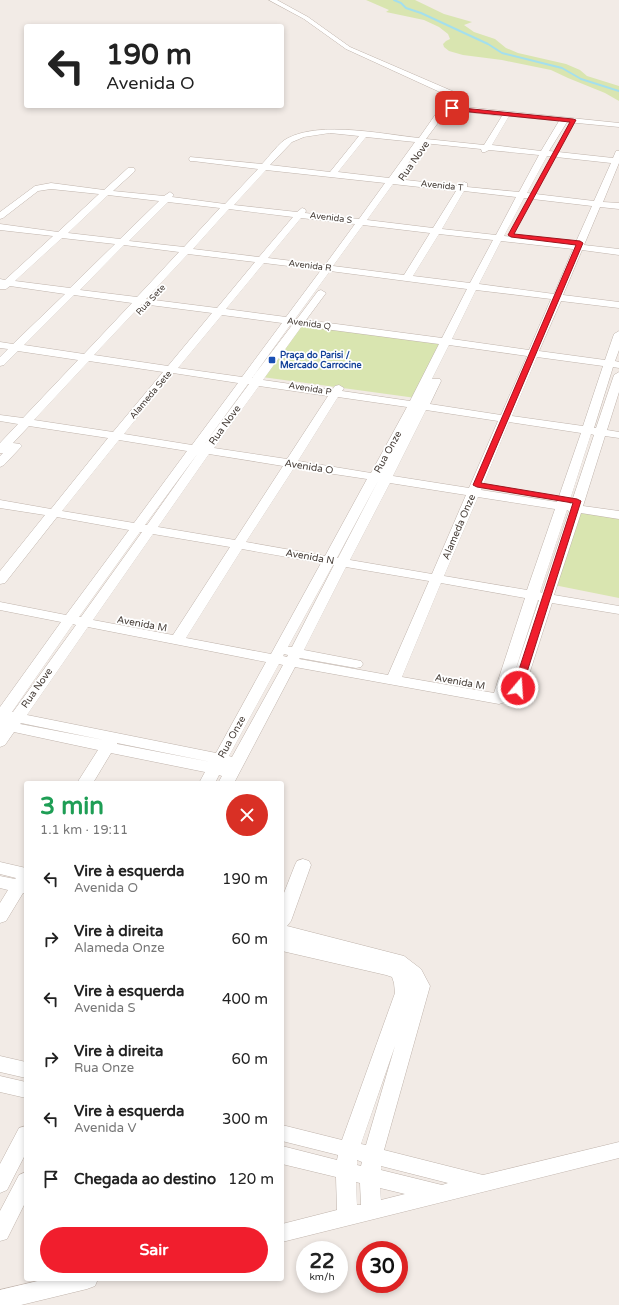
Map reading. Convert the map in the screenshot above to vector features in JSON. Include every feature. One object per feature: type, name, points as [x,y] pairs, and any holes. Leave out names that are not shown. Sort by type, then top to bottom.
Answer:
[{"type":"street","name":"Rua Nove","points":[[0,742],[5,719],[253,378],[333,271],[423,142],[448,110],[448,106],[460,102],[456,96],[348,48],[306,18],[272,0]]},
{"type":"street","points":[[448,110],[619,126]]},
{"type":"street","points":[[486,149],[507,115]]},
{"type":"street","name":"Rua Onze","points":[[209,781],[331,556],[382,474],[420,403],[450,340],[548,155],[568,121]]},
{"type":"street","name":"Rua Sete","points":[[0,463],[34,420],[147,300],[268,165],[302,135],[316,132],[363,136]]},
{"type":"street","points":[[333,172],[363,136],[617,161]]},
{"type":"street","name":"Avenida T","points":[[195,157],[528,194],[619,206]]},
{"type":"street","name":"Alameda Onze","points":[[395,676],[597,202],[617,161]]},
{"type":"street","points":[[103,189],[131,170]]},
{"type":"street","points":[[3,281],[103,189],[119,172]]},
{"type":"street","name":"Avenida S","points":[[62,182],[103,189],[367,221],[579,245],[619,248]]},
{"type":"street","name":"Avenida S","points":[[0,216],[35,189],[50,186],[103,189]]},
{"type":"street","points":[[408,276],[463,187]]},
{"type":"street","points":[[0,363],[168,197]]},
{"type":"street","name":"Avenida T","points":[[597,202],[619,202]]},
{"type":"street","name":"Alameda Sete","points":[[0,580],[118,433],[300,213]]},
{"type":"street","name":"Avenida R","points":[[0,223],[57,232]]},
{"type":"street","name":"Avenida R","points":[[0,227],[124,240],[263,258],[333,271],[408,276],[558,295],[619,305]]},
{"type":"street","name":"Avenida S","points":[[579,245],[619,252]]},
{"type":"street","name":"Avenida Q","points":[[3,281],[615,362]]},
{"type":"street","name":"Avenida R","points":[[558,295],[619,300]]},
{"type":"street","points":[[570,504],[548,593],[518,688],[510,695],[500,696],[534,591],[570,504],[595,428],[615,362],[619,334]]},
{"type":"street","name":"Avenida P","points":[[0,339],[19,345]]},
{"type":"street","name":"Avenida P","points":[[0,345],[19,345],[94,355],[595,428],[619,434]]},
{"type":"street","points":[[595,428],[619,375]]},
{"type":"street","points":[[180,635],[337,391]]},
{"type":"street","name":"Avenida O","points":[[0,411],[34,420]]},
{"type":"street","name":"Avenida O","points":[[0,418],[34,420],[382,474],[570,504],[619,515]]},
{"type":"street","name":"Rua Sete","points":[[0,450],[34,420]]},
{"type":"street","name":"Avenida P","points":[[595,428],[619,428]]},
{"type":"street","name":"Rua Onze","points":[[231,773],[344,559],[382,474]]},
{"type":"street","name":"Avenida N","points":[[0,496],[57,510]]},
{"type":"street","name":"Avenida N","points":[[0,504],[57,510],[534,591],[619,601]]},
{"type":"street","name":"Avenida O","points":[[570,504],[619,508]]},
{"type":"street","name":"Avenida N","points":[[548,593],[619,610]]},
{"type":"street","name":"Avenida M","points":[[0,597],[80,617]]},
{"type":"street","name":"Avenida M","points":[[0,606],[80,617],[500,696]]},
{"type":"street","points":[[5,719],[217,764],[231,773]]},
{"type":"street","points":[[86,781],[111,742]]},
{"type":"street","points":[[284,916],[304,865]]},
{"type":"street","points":[[0,868],[24,881]]},
{"type":"street","points":[[0,882],[24,881]]},
{"type":"street","points":[[0,917],[24,881]]},
{"type":"street","points":[[284,932],[398,961],[404,971],[404,993],[349,1149],[346,1171],[347,1218]]},
{"type":"street","points":[[284,944],[404,971],[418,977],[422,986],[373,1155],[370,1176],[371,1211]]},
{"type":"street","points":[[0,1064],[24,1070]]},
{"type":"street","points":[[0,1084],[24,1090]]},
{"type":"street","points":[[284,1133],[484,1184]]},
{"type":"street","points":[[0,1184],[24,1138]]},
{"type":"street","points":[[284,1233],[619,1150]]},
{"type":"street","points":[[284,1156],[444,1194]]},
{"type":"street","points":[[0,1232],[24,1185]]},
{"type":"street","points":[[0,1300],[79,1281]]},
{"type":"green space","points":[[366,0],[415,0],[444,14],[472,22],[464,25],[474,32],[495,39],[506,48],[518,53],[566,64],[580,70],[587,76],[619,86],[619,101],[605,93],[551,70],[502,60],[463,55],[449,51],[443,44],[450,39],[448,34],[439,27],[424,20],[386,12],[389,10]]},
{"type":"green space","points":[[301,323],[443,342],[416,398],[262,377]]},
{"type":"green space","points":[[579,512],[619,518],[619,598],[554,585]]},
{"type":"waterway","points":[[394,0],[401,3],[406,8],[421,13],[488,44],[502,53],[562,68],[581,79],[619,91]]},
{"type":"place","name":"Praça do Parisi / Mercado Carrocine","points":[[272,360]]},
{"type":"route","points":[[452,108],[573,120],[511,235],[580,243],[477,485],[577,501],[518,688]]}]
